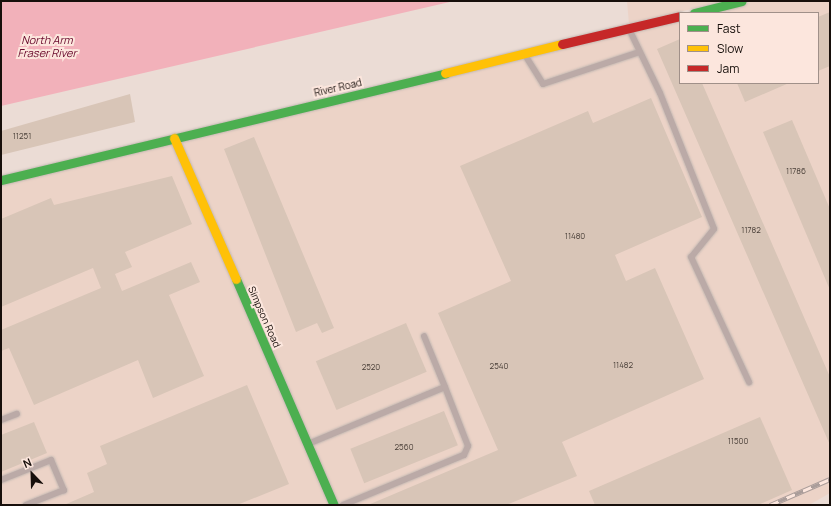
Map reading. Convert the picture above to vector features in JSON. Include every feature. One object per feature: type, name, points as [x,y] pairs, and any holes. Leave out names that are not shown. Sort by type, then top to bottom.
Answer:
[{"type":"street","points":[[698,12],[742,1]]},
{"type":"street","name":"River Road","points":[[1,180],[525,55],[679,16]]},
{"type":"street","name":"Simpson Road","points":[[174,138],[334,505]]},
{"type":"lane","points":[[629,29],[714,229],[691,257],[749,382]]},
{"type":"lane","points":[[525,55],[544,84],[640,52]]},
{"type":"lane","points":[[343,505],[464,455],[468,446],[424,336]]},
{"type":"lane","points":[[308,444],[445,387]]},
{"type":"lane","points":[[1,420],[17,414]]},
{"type":"lane","points":[[1,480],[51,460],[64,490],[26,505]]},
{"type":"shaded area","points":[[627,1],[725,1],[679,12],[629,24]]},
{"type":"shaded area","points":[[742,1],[830,1],[830,493],[809,505],[1,505],[1,180],[679,16],[679,84],[819,84],[819,12],[698,12]]},
{"type":"water","name":"North Arm Fraser River","points":[[1,1],[454,1],[1,106]]},
{"type":"building","points":[[830,12],[830,66],[819,71],[819,17]]},
{"type":"building","points":[[679,39],[679,84],[702,84],[830,377],[830,445],[657,49]]},
{"type":"building","points":[[737,84],[787,84],[745,102]]},
{"type":"building","points":[[130,94],[135,122],[1,155],[1,131]]},
{"type":"building","points":[[651,98],[702,217],[615,255],[626,281],[655,268],[704,379],[562,442],[577,476],[506,505],[368,505],[498,450],[438,313],[511,281],[460,166],[588,111],[593,123]]},
{"type":"building","points":[[792,120],[830,209],[830,290],[763,132]]},
{"type":"building","points":[[254,137],[334,328],[322,333],[317,323],[296,332],[224,149]]},
{"type":"building","points":[[172,176],[192,224],[125,252],[132,267],[115,274],[122,291],[191,262],[200,282],[169,295],[204,376],[153,398],[138,360],[34,405],[9,348],[1,351],[1,330],[101,288],[93,268],[1,307],[1,219],[51,198],[54,205]]},
{"type":"building","points":[[406,323],[427,372],[336,410],[316,361]]},
{"type":"building","points":[[247,385],[289,484],[237,505],[64,505],[94,492],[87,473],[107,464],[100,446]]},
{"type":"building","points":[[444,411],[458,445],[364,483],[350,449]]},
{"type":"building","points":[[760,417],[792,490],[758,505],[595,505],[589,491]]},
{"type":"building","points":[[34,422],[47,453],[1,472],[1,435]]},
{"type":"railway","points":[[770,505],[830,479]]},
{"type":"traffic: fast","points":[[698,12],[742,1]]},
{"type":"traffic: fast","points":[[1,180],[445,73]]},
{"type":"traffic: fast","points":[[236,279],[334,505]]},
{"type":"traffic: slow","points":[[445,73],[562,44]]},
{"type":"traffic: slow","points":[[174,138],[236,279]]},
{"type":"traffic: jam","points":[[562,44],[679,16]]}]
